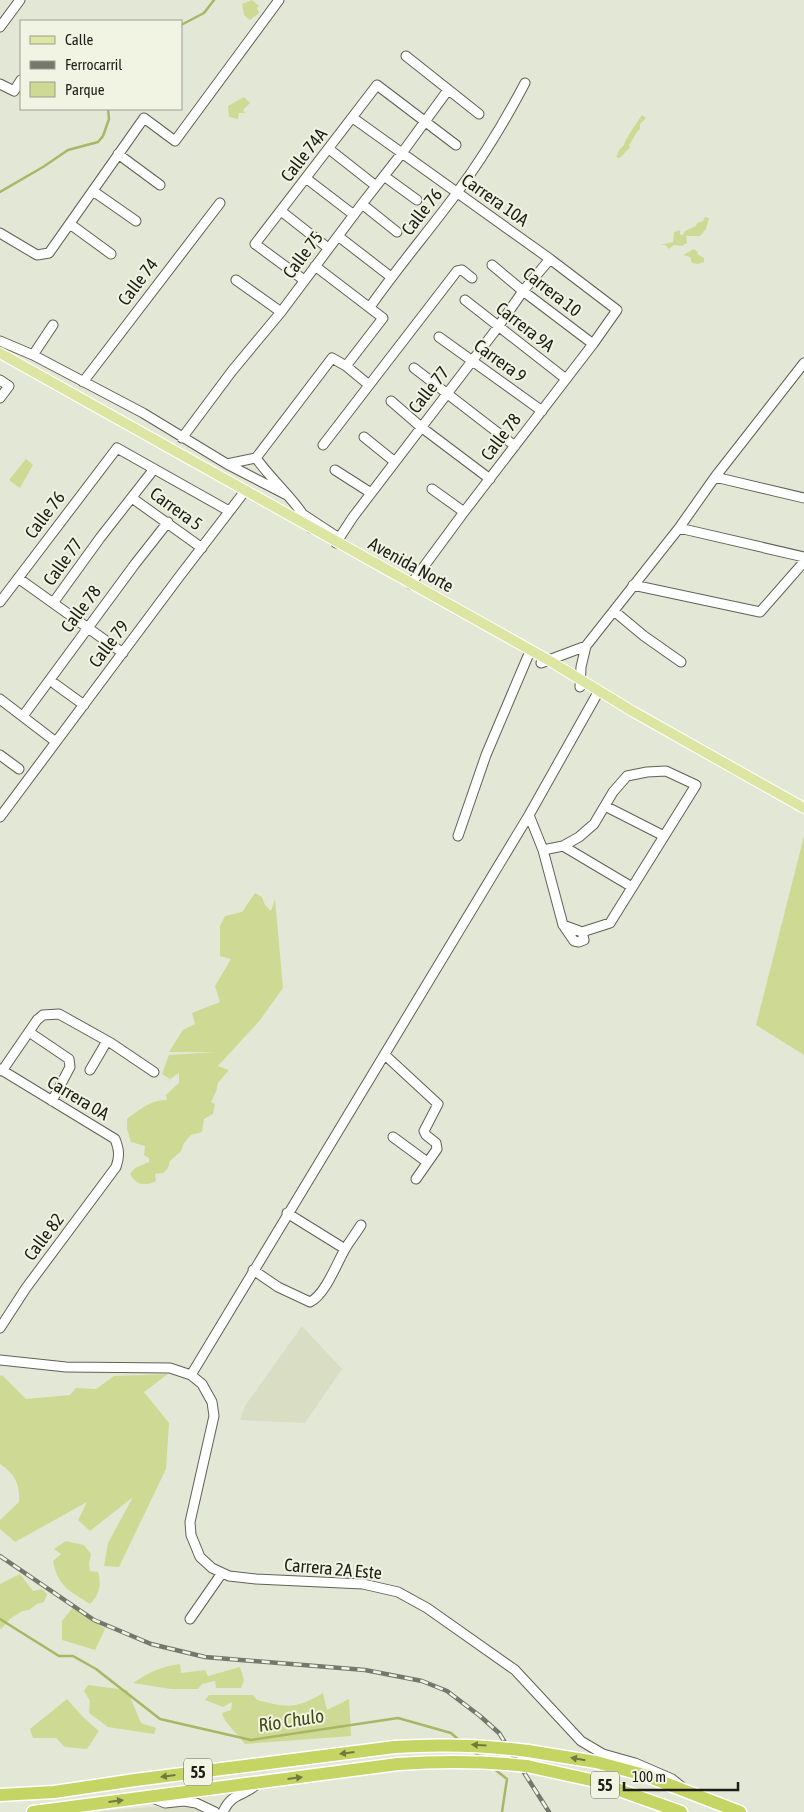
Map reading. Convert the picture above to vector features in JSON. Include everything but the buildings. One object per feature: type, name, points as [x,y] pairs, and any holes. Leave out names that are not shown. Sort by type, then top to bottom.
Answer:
[{"type":"highway","name":"55","points":[[0,1795],[54,1792],[395,1747],[439,1744],[528,1750],[596,1762],[644,1775],[740,1812]]},
{"type":"highway","name":"55","points":[[33,1812],[398,1764],[441,1761],[527,1766],[591,1780],[681,1812]]},
{"type":"main road","name":"Avenida Norte","points":[[0,353],[528,656],[545,662]]},
{"type":"main road","name":"Avenida Norte","points":[[0,361],[243,494],[338,540],[580,683],[804,808]]},
{"type":"main road","name":"Avenida Norte","points":[[580,683],[596,696],[804,815]]},
{"type":"street","points":[[0,27],[20,0]]},
{"type":"street","points":[[0,233],[38,255],[49,253],[144,118],[175,141],[279,0]]},
{"type":"street","points":[[406,56],[479,114]]},
{"type":"street","points":[[0,84],[14,91],[20,82]]},
{"type":"street","name":"Calle 76","points":[[370,307],[391,277],[457,193],[506,118],[525,83]]},
{"type":"street","name":"Calle 74A","points":[[304,280],[255,244],[307,179],[377,85],[425,122]]},
{"type":"street","name":"Calle 75","points":[[182,438],[232,371],[281,312],[328,248],[402,154],[448,90]]},
{"type":"street","name":"Carrera 10A","points":[[353,118],[550,259],[617,310]]},
{"type":"street","points":[[425,122],[456,145]]},
{"type":"street","points":[[329,149],[376,186]]},
{"type":"street","points":[[118,154],[160,185]]},
{"type":"street","points":[[384,176],[417,200]]},
{"type":"street","points":[[307,179],[354,215]]},
{"type":"street","points":[[93,191],[136,221]]},
{"type":"street","name":"Calle 74","points":[[83,382],[220,203]]},
{"type":"street","points":[[362,204],[397,232]]},
{"type":"street","points":[[281,211],[328,248]]},
{"type":"street","points":[[70,224],[110,254]]},
{"type":"street","points":[[338,236],[391,277]]},
{"type":"street","name":"Calle 77","points":[[338,540],[371,493],[550,259]]},
{"type":"street","name":"Carrera 10","points":[[492,264],[523,292],[593,344]]},
{"type":"street","points":[[315,266],[383,318],[346,366]]},
{"type":"street","points":[[323,445],[457,271],[462,270],[472,278]]},
{"type":"street","points":[[236,280],[281,312]]},
{"type":"street","name":"Carrera 9A","points":[[465,300],[566,379]]},
{"type":"street","name":"Calle 78","points":[[411,584],[617,310]]},
{"type":"street","points":[[33,355],[53,325]]},
{"type":"street","name":"Carrera 9","points":[[439,337],[542,411]]},
{"type":"street","points":[[0,341],[33,355],[143,413],[227,464],[285,494]]},
{"type":"street","points":[[227,464],[256,458],[332,358],[346,366],[369,385]]},
{"type":"street","points":[[580,683],[580,667],[586,646],[679,528],[715,477],[804,363]]},
{"type":"street","points":[[414,368],[515,446]]},
{"type":"street","points":[[0,380],[9,386],[0,398]]},
{"type":"street","points":[[391,402],[490,479]]},
{"type":"street","points":[[364,438],[395,462]]},
{"type":"street","name":"Calle 76","points":[[0,602],[117,448],[154,469]]},
{"type":"street","points":[[256,458],[304,514],[338,540]]},
{"type":"street","points":[[154,469],[229,511]]},
{"type":"street","name":"Calle 77","points":[[53,604],[100,538],[154,469]]},
{"type":"street","points":[[335,470],[371,493]]},
{"type":"street","points":[[715,477],[804,498]]},
{"type":"street","points":[[432,489],[464,512]]},
{"type":"street","name":"Calle 79","points":[[0,817],[243,494]]},
{"type":"street","name":"Carrera 5","points":[[132,498],[202,548]]},
{"type":"street","points":[[304,514],[311,528]]},
{"type":"street","name":"Calle 78","points":[[23,716],[168,522]]},
{"type":"street","points":[[679,528],[804,557]]},
{"type":"street","points":[[633,584],[760,612],[804,562]]},
{"type":"street","points":[[18,578],[123,654]]},
{"type":"street","points":[[614,611],[644,636],[681,662]]},
{"type":"street","points":[[545,662],[586,646]]},
{"type":"street","points":[[458,836],[486,755],[528,656]]},
{"type":"street","points":[[55,684],[84,706]]},
{"type":"street","points":[[0,1360],[66,1367],[170,1368],[191,1374],[529,815],[596,696]]},
{"type":"street","points":[[0,699],[56,742]]},
{"type":"street","points":[[0,755],[19,769]]},
{"type":"street","points":[[529,815],[543,850],[563,925],[582,932],[610,923],[696,785],[666,771],[627,776],[613,792],[594,824],[580,837],[563,846],[543,850]]},
{"type":"street","points":[[605,806],[664,836]]},
{"type":"street","points":[[563,846],[632,887]]},
{"type":"street","points":[[1,1070],[37,1020],[43,1016],[59,1014],[107,1041],[154,1072]]},
{"type":"street","points":[[29,1032],[69,1059],[71,1063],[52,1100]]},
{"type":"street","points":[[90,1070],[107,1041]]},
{"type":"street","points":[[385,1055],[437,1102],[438,1106],[425,1129],[426,1135],[436,1143],[437,1147],[416,1179]]},
{"type":"street","name":"Carrera 0A","points":[[1,1070],[115,1139],[120,1158],[116,1167]]},
{"type":"street","points":[[393,1137],[427,1162]]},
{"type":"street","name":"Calle 82","points":[[0,1328],[26,1288],[116,1167]]},
{"type":"street","points":[[287,1213],[345,1249]]},
{"type":"street","points":[[253,1270],[278,1288],[310,1302],[316,1298],[345,1249],[362,1225]]},
{"type":"street","name":"Carrera 2A Este","points":[[191,1374],[202,1384],[212,1402],[214,1416],[190,1522],[191,1535],[200,1557],[212,1568],[229,1576],[363,1584],[398,1592],[427,1608],[515,1670],[581,1741],[603,1754],[635,1763],[672,1778],[686,1792]]},
{"type":"street","points":[[190,1618],[222,1572]]},
{"type":"street","points":[[223,1812],[231,1799],[252,1790],[259,1782]]},
{"type":"street","points":[[150,1797],[165,1803],[196,1803],[215,1812]]},
{"type":"shaded area","points":[[302,1326],[342,1369],[305,1423],[240,1420],[245,1406]]},
{"type":"shaded area","points":[[148,1807],[191,1808],[206,1812],[95,1812]]},
{"type":"green space","points":[[252,0],[259,6],[257,8],[259,13],[250,20],[244,15],[242,4]]},
{"type":"green space","points":[[244,97],[250,103],[243,110],[245,113],[239,113],[238,119],[229,117],[228,106]]},
{"type":"green space","points":[[642,115],[646,118],[640,124],[640,129],[629,145],[630,148],[621,157],[616,157],[629,134]]},
{"type":"green space","points":[[705,217],[709,218],[706,229],[700,236],[686,236],[687,243],[682,246],[674,245],[669,249],[665,245],[660,245],[673,242],[674,232],[680,230],[682,236],[685,231],[696,226]]},
{"type":"green space","points":[[694,249],[698,252],[697,254],[704,258],[704,262],[692,263],[690,257],[683,255]]},
{"type":"green space","points":[[26,459],[33,465],[20,488],[9,480]]},
{"type":"green space","points":[[804,836],[804,1055],[756,1025]]},
{"type":"green space","points":[[255,893],[262,897],[265,905],[271,911],[275,899],[283,988],[260,1020],[218,1066],[229,1070],[218,1083],[211,1102],[215,1104],[213,1114],[204,1119],[202,1132],[191,1135],[184,1143],[181,1151],[170,1161],[168,1168],[163,1173],[155,1174],[156,1181],[148,1184],[138,1183],[130,1174],[135,1168],[149,1162],[149,1158],[144,1155],[145,1146],[131,1142],[127,1129],[127,1119],[151,1103],[167,1100],[166,1095],[179,1083],[179,1073],[170,1079],[162,1074],[169,1055],[216,1052],[169,1052],[183,1030],[195,1024],[192,1013],[220,1002],[215,986],[231,959],[220,956],[220,926],[225,916],[242,912]]},
{"type":"green space","points":[[168,1374],[144,1392],[169,1423],[166,1469],[119,1567],[104,1566],[108,1543],[133,1497],[90,1531],[78,1520],[87,1502],[15,1542],[0,1529],[0,1520],[19,1502],[19,1496],[16,1480],[0,1464],[0,1376],[2,1375],[26,1399],[70,1395],[76,1388],[96,1389],[114,1376]]},
{"type":"green space","points":[[66,1541],[84,1545],[91,1554],[90,1571],[98,1572],[99,1590],[90,1604],[66,1587],[55,1570],[53,1561],[61,1554],[54,1549]]},
{"type":"green space","points":[[20,1574],[33,1591],[42,1589],[47,1594],[44,1602],[37,1604],[29,1610],[22,1611],[10,1619],[1,1629],[0,1584]]},
{"type":"green space","points":[[74,1606],[105,1629],[95,1650],[62,1640],[62,1621]]},
{"type":"green space","points":[[180,1664],[181,1673],[205,1670],[208,1676],[240,1667],[244,1680],[241,1688],[216,1688],[215,1681],[202,1684],[198,1689],[171,1689],[133,1683],[155,1670]]},
{"type":"green space","points":[[88,1685],[127,1690],[141,1723],[156,1728],[154,1734],[108,1727],[89,1713],[90,1701],[84,1691]]},
{"type":"green space","points":[[323,1693],[327,1710],[349,1699],[351,1736],[245,1744],[223,1717],[222,1713],[231,1710],[232,1702],[223,1707],[205,1700],[209,1695],[253,1695],[257,1700],[277,1705],[292,1706],[306,1702]]},
{"type":"green space","points":[[67,1699],[99,1731],[87,1749],[65,1747],[56,1738],[33,1738],[30,1729]]},
{"type":"waterway","points":[[182,24],[204,13],[214,0]]},
{"type":"waterway","points":[[0,192],[68,150],[98,142],[103,136],[109,119],[108,110]]},
{"type":"waterway","name":"Río Chulo","points":[[0,1619],[59,1656],[73,1656],[96,1669],[160,1719],[251,1740],[398,1718],[451,1733],[460,1741]]},
{"type":"waterway","name":"Río Chulo","points":[[472,1750],[481,1758]]},
{"type":"waterway","name":"Río Chulo","points":[[493,1768],[507,1779],[502,1812]]},
{"type":"railway","points":[[0,1556],[94,1620],[151,1644],[205,1657],[365,1670],[422,1681],[447,1691],[499,1733],[549,1812]]}]
